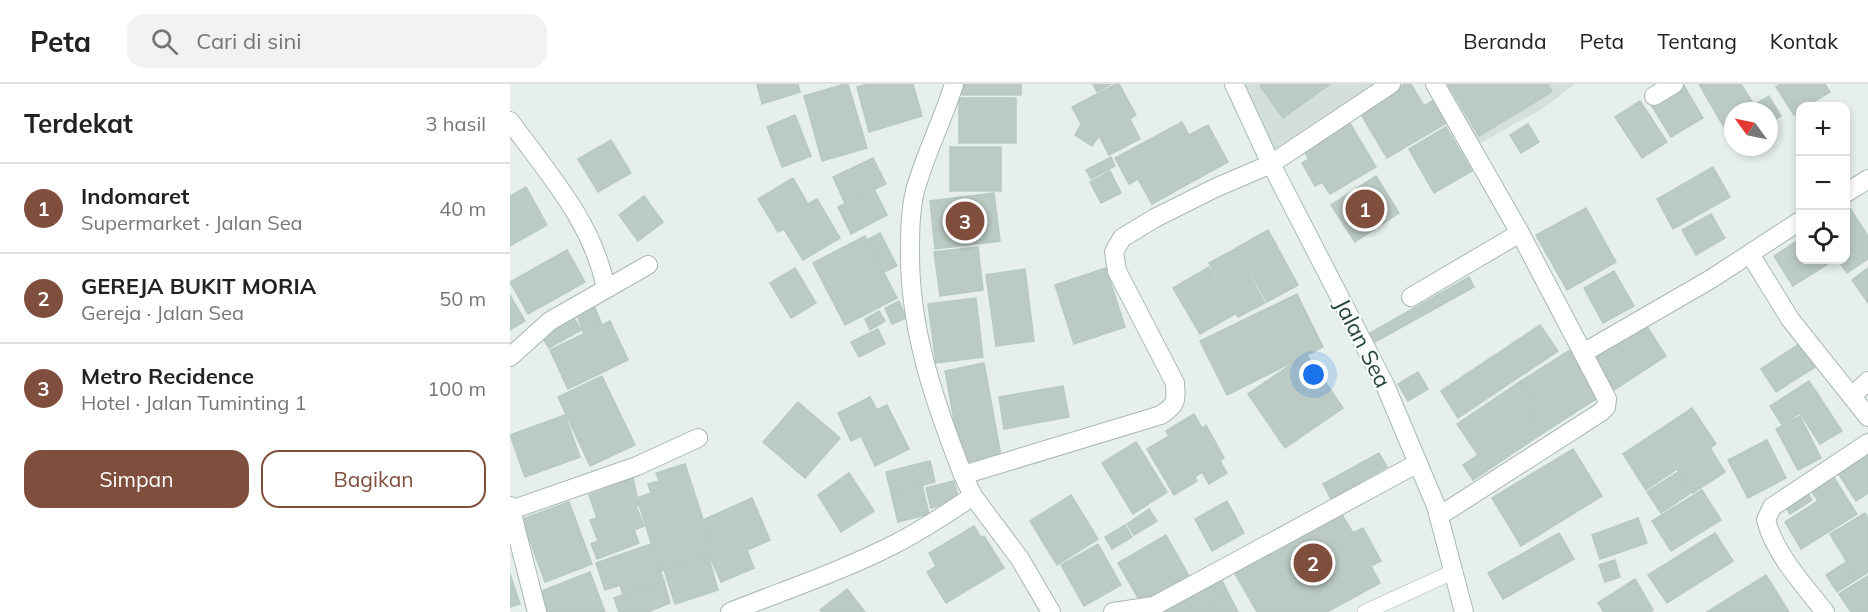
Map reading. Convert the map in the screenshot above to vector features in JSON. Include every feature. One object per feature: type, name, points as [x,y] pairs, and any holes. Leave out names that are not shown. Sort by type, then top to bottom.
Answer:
[{"type":"street","points":[[954,84],[915,193],[910,229],[910,275],[915,325],[933,395],[963,475],[973,496],[1020,558],[1051,612]]},
{"type":"street","name":"Jalan Sea","points":[[1234,84],[1272,164],[1385,385],[1439,516],[1464,612]]},
{"type":"street","points":[[963,475],[1161,415],[1171,408],[1176,401],[1175,383],[1117,272],[1114,252],[1122,238],[1155,218],[1215,188],[1272,164],[1391,84]]},
{"type":"street","points":[[1435,84],[1520,233],[1606,399],[1605,407],[1601,412],[1439,516]]},
{"type":"street","points":[[1654,96],[1674,84]]},
{"type":"street","points":[[510,121],[580,218],[595,249],[606,288]]},
{"type":"street","points":[[1850,190],[1868,179]]},
{"type":"street","points":[[1583,353],[1750,254],[1796,224]]},
{"type":"street","points":[[1412,297],[1520,233]]},
{"type":"street","points":[[1750,254],[1790,319],[1868,417]]},
{"type":"street","points":[[510,357],[550,321],[648,266]]},
{"type":"street","points":[[1852,396],[1868,381]]},
{"type":"street","points":[[537,612],[511,508],[637,466],[698,438]]},
{"type":"street","points":[[1825,612],[1770,538],[1766,520],[1772,507],[1868,443]]},
{"type":"street","points":[[1113,612],[1155,609],[1418,463]]},
{"type":"street","points":[[730,612],[840,569],[895,544],[973,496]]},
{"type":"lane","points":[[1365,612],[1455,571]]},
{"type":"shaded area","points":[[1243,84],[1396,84],[1277,163]]},
{"type":"shaded area","points":[[1443,84],[1575,84],[1542,109],[1477,145]]},
{"type":"building","points":[[757,84],[798,84],[800,92],[762,104]]},
{"type":"building","points":[[848,84],[867,148],[822,161],[804,96]]},
{"type":"building","points":[[867,84],[913,84],[922,116],[869,132],[857,87]]},
{"type":"building","points":[[962,84],[1021,84],[1021,95],[962,95]]},
{"type":"building","points":[[1093,84],[1111,84],[1097,92]]},
{"type":"building","points":[[1119,84],[1136,115],[1130,119],[1140,139],[1109,155],[1099,136],[1092,146],[1075,135],[1081,124],[1072,107]]},
{"type":"building","points":[[1262,84],[1330,84],[1283,118],[1260,86]]},
{"type":"building","points":[[1405,84],[1411,84],[1424,106],[1437,98],[1450,121],[1387,158],[1359,111]]},
{"type":"building","points":[[1448,84],[1548,84],[1552,92],[1479,136]]},
{"type":"building","points":[[1683,84],[1703,118],[1671,137],[1650,103]]},
{"type":"building","points":[[1699,84],[1741,84],[1752,102],[1724,102],[1724,127]]},
{"type":"building","points":[[1780,84],[1825,84],[1830,92],[1814,102],[1796,102],[1794,115],[1776,87]]},
{"type":"building","points":[[1769,96],[1773,102],[1759,102]]},
{"type":"building","points":[[959,98],[1016,98],[1016,143],[959,143]]},
{"type":"building","points":[[1640,101],[1667,142],[1642,158],[1615,117]]},
{"type":"building","points":[[795,115],[811,156],[782,167],[767,127]]},
{"type":"building","points":[[1348,120],[1376,167],[1330,194],[1322,182],[1315,186],[1302,163],[1309,159],[1302,148]]},
{"type":"building","points":[[1182,122],[1189,135],[1208,125],[1228,162],[1152,204],[1138,179],[1129,184],[1115,158]]},
{"type":"building","points":[[1528,124],[1539,142],[1521,153],[1510,135]]},
{"type":"building","points":[[1446,127],[1472,171],[1434,193],[1409,149]]},
{"type":"building","points":[[611,140],[631,173],[598,192],[578,159]]},
{"type":"building","points":[[950,147],[1001,147],[1001,191],[950,191]]},
{"type":"building","points":[[1111,157],[1115,166],[1091,179],[1086,170]]},
{"type":"building","points":[[873,158],[886,184],[845,203],[833,177]]},
{"type":"building","points":[[1713,167],[1730,197],[1673,229],[1657,199]]},
{"type":"building","points":[[1110,171],[1121,193],[1101,203],[1090,182]]},
{"type":"building","points":[[1376,176],[1399,213],[1355,242],[1331,205]]},
{"type":"building","points":[[793,178],[808,204],[817,199],[840,238],[803,260],[784,229],[778,232],[758,199]]},
{"type":"building","points":[[526,187],[547,225],[510,246],[510,196]]},
{"type":"building","points":[[874,189],[887,215],[851,234],[838,207]]},
{"type":"building","points":[[994,193],[1000,241],[935,249],[930,201]]},
{"type":"building","points":[[644,196],[663,222],[638,241],[619,215]]},
{"type":"building","points":[[1586,208],[1616,262],[1567,290],[1536,235]]},
{"type":"building","points":[[1850,209],[1868,236],[1868,259],[1847,273],[1841,264],[1850,264]]},
{"type":"building","points":[[1711,214],[1725,238],[1696,255],[1682,230]]},
{"type":"building","points":[[1268,230],[1298,285],[1267,302],[1236,248]]},
{"type":"building","points":[[880,233],[897,266],[884,272],[867,240]]},
{"type":"building","points":[[865,236],[897,298],[845,325],[813,263]]},
{"type":"building","points":[[1796,242],[1796,264],[1828,264],[1793,286],[1774,256]]},
{"type":"building","points":[[978,247],[983,290],[940,296],[934,252]]},
{"type":"building","points":[[1235,249],[1265,303],[1238,317],[1209,263]]},
{"type":"building","points":[[567,250],[585,282],[528,314],[510,282]]},
{"type":"building","points":[[1209,267],[1235,314],[1200,334],[1173,288]]},
{"type":"building","points":[[795,268],[816,303],[791,318],[770,283]]},
{"type":"building","points":[[1106,268],[1125,327],[1074,344],[1055,285]]},
{"type":"building","points":[[1868,268],[1868,303],[1852,280]]},
{"type":"building","points":[[1025,269],[1034,341],[996,346],[986,275]]},
{"type":"building","points":[[1614,271],[1634,306],[1603,323],[1584,288]]},
{"type":"building","points":[[1469,277],[1474,287],[1375,342],[1370,333]]},
{"type":"building","points":[[1297,294],[1323,347],[1227,395],[1200,341]]},
{"type":"building","points":[[510,295],[525,321],[510,330]]},
{"type":"building","points":[[976,298],[983,357],[936,363],[928,304]]},
{"type":"building","points":[[899,301],[906,318],[892,324],[885,308]]},
{"type":"building","points":[[594,305],[602,325],[583,332],[576,312]]},
{"type":"building","points":[[879,311],[885,321],[870,330],[865,319]]},
{"type":"building","points":[[572,315],[581,330],[549,348],[540,334]]},
{"type":"building","points":[[610,321],[628,360],[568,389],[550,350]]},
{"type":"building","points":[[1644,322],[1666,356],[1611,392],[1589,358]]},
{"type":"building","points":[[1540,325],[1558,351],[1458,418],[1441,391]]},
{"type":"building","points":[[878,329],[885,344],[859,357],[851,342]]},
{"type":"building","points":[[1799,344],[1815,367],[1776,392],[1761,369]]},
{"type":"building","points":[[1570,350],[1599,397],[1540,435],[1527,416],[1538,408],[1521,381]]},
{"type":"building","points":[[1306,354],[1343,408],[1285,448],[1248,394]]},
{"type":"building","points":[[984,363],[1001,456],[962,463],[945,371]]},
{"type":"building","points":[[1418,372],[1428,389],[1408,401],[1398,384]]},
{"type":"building","points":[[602,376],[635,445],[590,466],[558,397]]},
{"type":"building","points":[[1521,381],[1538,408],[1527,416],[1540,435],[1473,480],[1463,465],[1478,455],[1457,424]]},
{"type":"building","points":[[1809,381],[1842,431],[1820,444],[1800,413],[1782,425],[1770,406]]},
{"type":"building","points":[[1063,386],[1069,417],[1004,429],[999,397]]},
{"type":"building","points":[[870,397],[877,410],[887,405],[909,449],[875,466],[861,436],[851,441],[838,413]]},
{"type":"building","points":[[798,402],[840,438],[805,478],[763,442]]},
{"type":"building","points":[[1692,408],[1716,444],[1710,448],[1725,472],[1693,493],[1677,469],[1646,490],[1623,454]]},
{"type":"building","points":[[1194,414],[1202,428],[1206,425],[1224,458],[1220,461],[1227,473],[1209,484],[1202,472],[1195,477],[1197,481],[1174,495],[1147,449],[1169,436],[1166,431]]},
{"type":"building","points":[[565,415],[580,457],[525,477],[510,435]]},
{"type":"building","points":[[1800,416],[1821,458],[1798,470],[1776,429]]},
{"type":"building","points":[[1767,440],[1786,478],[1748,498],[1728,460]]},
{"type":"building","points":[[1136,442],[1167,492],[1133,514],[1102,463]]},
{"type":"building","points":[[1573,449],[1602,496],[1521,546],[1492,498]]},
{"type":"building","points":[[1379,453],[1387,467],[1331,499],[1323,484]]},
{"type":"building","points":[[1868,454],[1868,493],[1856,501],[1838,473]]},
{"type":"building","points":[[930,461],[935,482],[891,493],[886,472]]},
{"type":"building","points":[[685,464],[714,553],[660,571],[637,498],[651,493],[648,484],[659,481],[656,473]]},
{"type":"building","points":[[1678,472],[1692,492],[1661,513],[1647,492]]},
{"type":"building","points":[[849,473],[874,511],[841,532],[818,495]]},
{"type":"building","points":[[1831,473],[1857,514],[1801,549],[1785,522],[1818,501],[1809,487]]},
{"type":"building","points":[[633,478],[639,505],[636,506],[644,526],[634,530],[639,543],[597,559],[591,544],[598,541],[590,520],[597,518],[589,495]]},
{"type":"building","points":[[954,481],[959,500],[931,508],[926,488]]},
{"type":"building","points":[[922,485],[929,514],[898,522],[891,493]]},
{"type":"building","points":[[1702,490],[1721,520],[1671,551],[1652,521]]},
{"type":"building","points":[[1806,490],[1812,500],[1790,514],[1783,504]]},
{"type":"building","points":[[1071,495],[1098,539],[1057,565],[1030,521]]},
{"type":"building","points":[[752,498],[770,540],[747,550],[754,568],[721,582],[709,555],[714,553],[703,520]]},
{"type":"building","points":[[1227,501],[1244,533],[1212,551],[1195,519]]},
{"type":"building","points":[[569,502],[592,564],[545,582],[522,519]]},
{"type":"building","points":[[1149,509],[1157,521],[1134,535],[1127,524]]},
{"type":"building","points":[[1341,513],[1353,533],[1363,528],[1381,561],[1371,566],[1380,583],[1327,612],[1257,612],[1234,572]]},
{"type":"building","points":[[1865,513],[1868,518],[1868,572],[1857,579],[1830,534]]},
{"type":"building","points":[[1638,518],[1647,543],[1600,559],[1592,535]]},
{"type":"building","points":[[1125,525],[1132,537],[1112,549],[1105,537]]},
{"type":"building","points":[[974,526],[981,538],[984,536],[1004,568],[946,603],[927,572],[936,566],[929,553]]},
{"type":"building","points":[[1559,533],[1574,559],[1503,599],[1488,573]]},
{"type":"building","points":[[1715,533],[1733,561],[1667,603],[1648,575]]},
{"type":"building","points":[[1166,535],[1189,576],[1141,603],[1118,563]]},
{"type":"building","points":[[651,544],[664,581],[623,595],[620,585],[605,590],[596,563]]},
{"type":"building","points":[[1098,544],[1121,585],[1084,606],[1061,565]]},
{"type":"building","points":[[708,555],[718,590],[675,604],[664,570]]},
{"type":"building","points":[[1615,560],[1620,577],[1605,582],[1599,565]]},
{"type":"building","points":[[1846,562],[1857,579],[1837,592],[1826,575]]},
{"type":"building","points":[[590,572],[605,612],[544,612],[537,593]]},
{"type":"building","points":[[510,574],[520,604],[510,607]]},
{"type":"building","points":[[1219,575],[1238,612],[1163,612],[1160,606]]},
{"type":"building","points":[[1766,575],[1789,612],[1707,612]]},
{"type":"building","points":[[1868,576],[1868,612],[1851,612],[1839,594]]},
{"type":"building","points":[[1635,579],[1653,610],[1650,612],[1604,612],[1598,603]]},
{"type":"building","points":[[664,581],[670,603],[650,612],[619,612],[614,598]]},
{"type":"building","points":[[1214,586],[1222,601],[1201,612],[1164,612]]},
{"type":"building","points":[[847,589],[865,612],[822,612],[820,610]]},
{"type":"place","name":"Indomaret","points":[[1365,209]]},
{"type":"place","name":"Metro Recidence","points":[[965,221]]},
{"type":"place","name":"GEREJA BUKIT MORIA","points":[[1313,563]]}]
